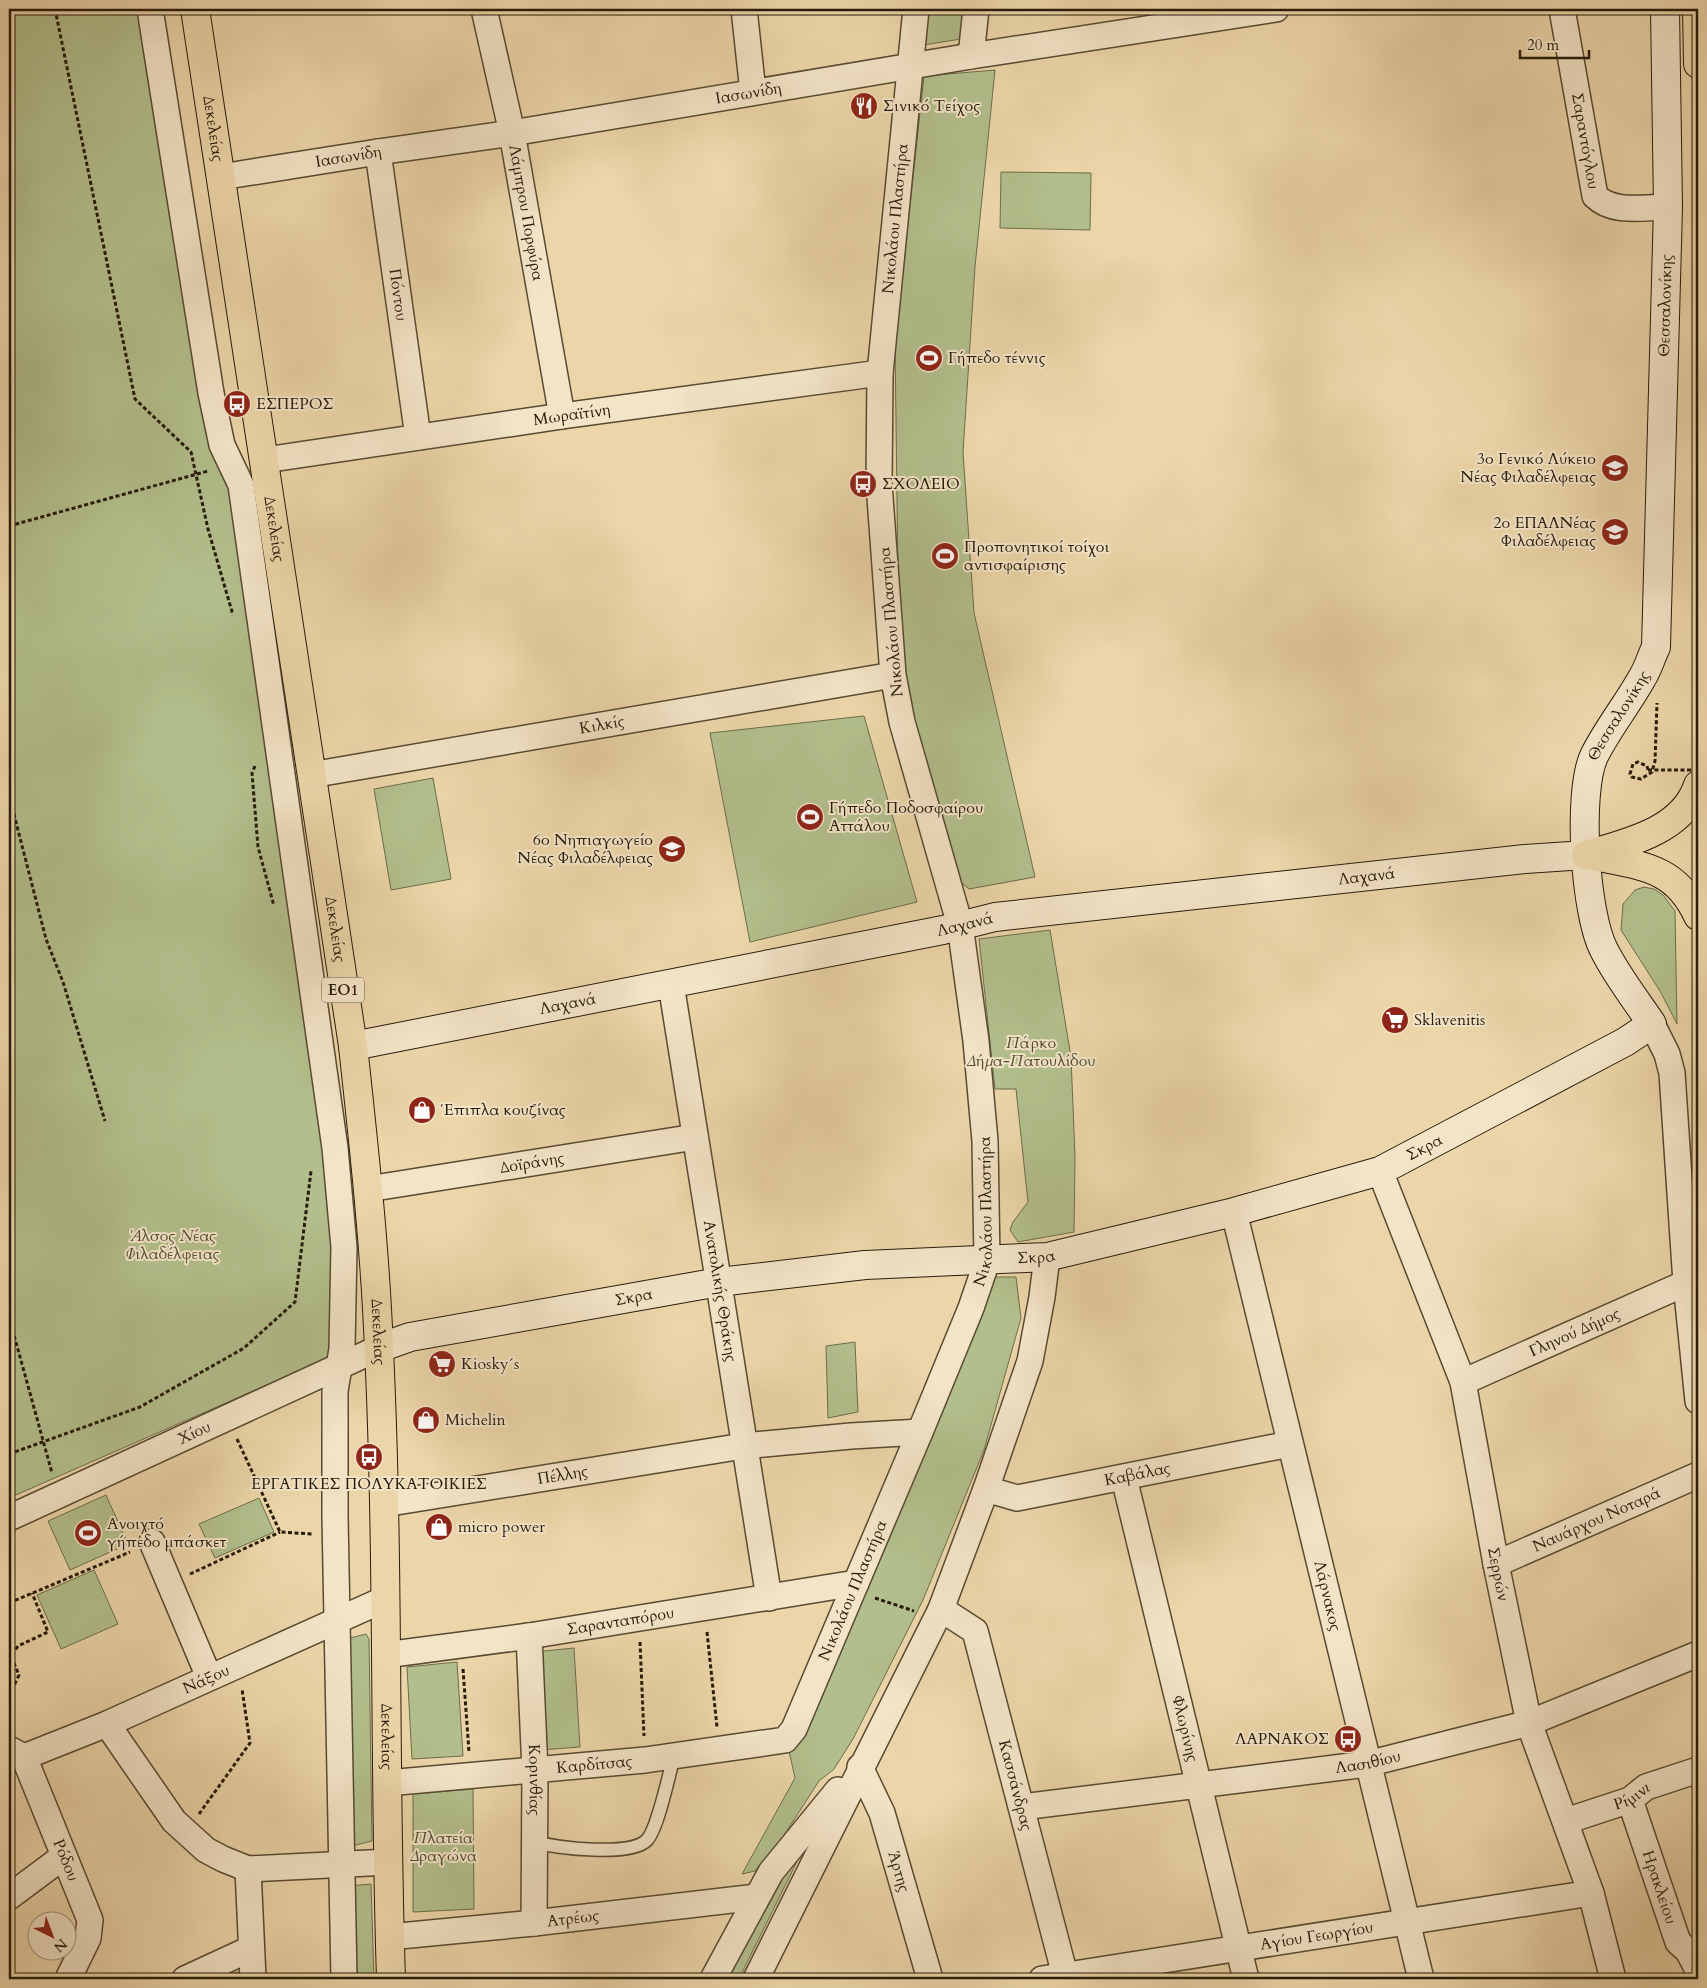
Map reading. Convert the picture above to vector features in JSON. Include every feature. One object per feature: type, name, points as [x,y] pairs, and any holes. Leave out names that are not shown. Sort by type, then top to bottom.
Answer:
[{"type":"main road","name":"Δεκελείας","points":[[195,9],[265,460],[352,1046],[368,1189],[379,1348],[384,1504],[391,1979]]},
{"type":"main road","points":[[1697,9],[1698,64]]},
{"type":"main road","points":[[1586,855],[1622,845],[1650,834],[1670,822],[1684,811],[1698,785]]},
{"type":"main road","points":[[1586,855],[1638,865],[1663,873],[1684,892],[1698,916]]},
{"type":"street","points":[[150,9],[211,393],[222,445],[230,467],[240,485],[335,1148],[344,1247],[342,1340],[335,1391],[336,1620],[344,1979]]},
{"type":"street","name":"Λάμπρου Πορφύρα","points":[[484,9],[512,133],[562,416]]},
{"type":"street","points":[[744,9],[753,92]]},
{"type":"street","name":"Νικολάου Πλαστήρα","points":[[794,1729],[920,1432],[971,1308],[987,1261],[985,1141],[976,1041],[960,925],[902,722],[893,675],[879,484],[880,373],[916,9]]},
{"type":"street","points":[[971,56],[976,9]]},
{"type":"street","name":"Ιασωνίδη","points":[[221,176],[512,133],[753,92],[910,68],[971,56],[1276,9]]},
{"type":"street","name":"Σαραντόγλου","points":[[1562,9],[1595,196],[1603,204],[1614,208],[1668,207]]},
{"type":"street","name":"Θεσσαλονίκης","points":[[1665,9],[1668,207],[1656,647],[1643,677],[1610,726],[1594,758],[1586,784],[1586,855],[1588,898],[1603,949],[1652,1024],[1667,1054],[1672,1073],[1686,1283],[1698,1401]]},
{"type":"street","name":"Πόντου","points":[[378,152],[418,437]]},
{"type":"street","name":"Μωραϊτίνη","points":[[265,460],[562,416],[880,373]]},
{"type":"street","name":"Κιλκίς","points":[[311,775],[893,675]]},
{"type":"street","name":"Λαχανά","points":[[352,1046],[671,984],[960,925],[995,916],[1526,859],[1586,855]]},
{"type":"street","name":"Ανατολικής Θράκης","points":[[671,984],[719,1282],[743,1446],[769,1598]]},
{"type":"street","name":"Σκρα","points":[[379,1348],[410,1337],[719,1282],[865,1265],[1047,1257],[1234,1212],[1380,1171],[1625,1042],[1652,1024]]},
{"type":"street","name":"Δοϊράνης","points":[[368,1189],[695,1137]]},
{"type":"street","name":"Σερρών","points":[[1380,1171],[1463,1382],[1496,1564],[1529,1723],[1591,1893],[1613,1979]]},
{"type":"street","name":"Λάρνακος","points":[[1234,1212],[1367,1764],[1421,1979]]},
{"type":"street","points":[[756,1979],[860,1767],[938,1614],[986,1489],[1030,1361],[1042,1297],[1047,1257]]},
{"type":"street","name":"Γληνού Δήμος","points":[[1463,1382],[1686,1283]]},
{"type":"street","name":"Χίου","points":[[9,1518],[379,1348]]},
{"type":"street","name":"Πέλλης","points":[[384,1504],[743,1446],[920,1432]]},
{"type":"street","name":"Καβάλας","points":[[986,1489],[1017,1498],[1290,1444]]},
{"type":"street","name":"Ναυάρχου Νοταρά","points":[[1496,1564],[1698,1475]]},
{"type":"street","name":"Φλωρίνης","points":[[1124,1478],[1246,1979]]},
{"type":"street","points":[[152,1542],[209,1677]]},
{"type":"street","name":"Σαρανταπόρου","points":[[385,1655],[530,1636],[854,1586]]},
{"type":"street","name":"Νάξου","points":[[17,1753],[107,1724],[385,1599]]},
{"type":"street","name":"Κασσάνδρας","points":[[938,1614],[975,1631],[1022,1807],[1058,1978]]},
{"type":"street","name":"Κορινθίας","points":[[530,1636],[536,1771],[534,1924]]},
{"type":"street","name":"Λασιθίου","points":[[1022,1807],[1367,1764],[1529,1723],[1698,1654]]},
{"type":"street","points":[[107,1724],[160,1801],[185,1833],[206,1850],[248,1869],[389,1862]]},
{"type":"street","name":"Καρδίτσας","points":[[387,1784],[536,1771],[674,1756],[785,1740],[794,1729]]},
{"type":"street","name":"Ρόδου","points":[[17,1753],[64,1856],[90,1920],[88,1938],[68,1979]]},
{"type":"street","points":[[713,1979],[771,1872],[836,1792],[860,1767]]},
{"type":"street","name":"Άρτης","points":[[860,1767],[882,1812],[930,1979]]},
{"type":"street","name":"Ρίμινι","points":[[1566,1821],[1630,1800],[1646,1787],[1698,1770]]},
{"type":"street","name":"Ηρακλείου","points":[[1630,1800],[1688,1939],[1688,1951],[1698,1970]]},
{"type":"street","points":[[9,1896],[64,1856]]},
{"type":"street","points":[[248,1869],[250,1949],[253,1979]]},
{"type":"street","name":"Αγίου Γεωργίου","points":[[1058,1978],[1591,1893]]},
{"type":"street","name":"Ατρέως","points":[[389,1937],[534,1924],[757,1897]]},
{"type":"street","points":[[185,1979],[250,1949]]},
{"type":"lane","points":[[535,1842],[558,1846],[622,1849],[638,1847],[648,1839],[654,1824],[674,1756]]},
{"type":"path","points":[[55,9],[134,399],[192,452],[208,529],[236,622]]},
{"type":"path","points":[[9,526],[196,473],[230,467]]},
{"type":"path","points":[[1643,677],[1657,695],[1655,761],[1652,772],[1641,779],[1632,777],[1630,774],[1633,764],[1638,762],[1647,766],[1648,770],[1698,770]]},
{"type":"path","points":[[259,757],[252,773],[258,847],[276,912]]},
{"type":"path","points":[[9,795],[46,939],[63,982],[105,1121]]},
{"type":"path","points":[[9,1454],[140,1407],[244,1348],[295,1302],[311,1170]]},
{"type":"path","points":[[9,1317],[58,1494]]},
{"type":"path","points":[[228,1418],[280,1532]]},
{"type":"path","points":[[169,1583],[280,1532],[335,1536]]},
{"type":"path","points":[[9,1603],[152,1542]]},
{"type":"path","points":[[854,1586],[938,1614]]},
{"type":"path","points":[[9,1696],[18,1675],[10,1655],[18,1646],[48,1632],[32,1593]]},
{"type":"path","points":[[704,1609],[720,1749]]},
{"type":"path","points":[[640,1619],[644,1760]]},
{"type":"path","points":[[461,1646],[471,1777]]},
{"type":"path","points":[[185,1833],[250,1743],[239,1664]]},
{"type":"green space","name":"Άλσος Νέας Φιλαδέλφειας","points":[[9,9],[144,9],[234,487],[331,1163],[333,1356],[9,1498]]},
{"type":"green space","points":[[927,9],[970,9],[967,38],[924,45]]},
{"type":"green space","points":[[995,70],[975,267],[963,452],[974,613],[1035,877],[969,889],[958,880],[908,696],[899,653],[895,343],[924,76]]},
{"type":"green space","points":[[1001,172],[1091,173],[1090,230],[1000,228]]},
{"type":"green space","name":"Γήπεδο Ποδοσφαίρου Αττάλου","points":[[864,716],[917,902],[750,942],[710,733]]},
{"type":"green space","points":[[433,778],[451,879],[391,890],[374,789]]},
{"type":"green space","points":[[1644,887],[1654,889],[1663,895],[1675,911],[1677,1024],[1660,991],[1621,930],[1623,904],[1635,890]]},
{"type":"green space","name":"Πάρκο Δήμα-Πατουλίδου","points":[[1050,930],[1071,1057],[1075,1157],[1074,1232],[1018,1242],[1010,1230],[1013,1222],[1028,1202],[1016,1089],[995,1089],[979,939]]},
{"type":"green space","points":[[995,1277],[1016,1277],[1021,1318],[984,1450],[923,1600],[853,1739],[834,1769],[819,1781],[777,1846],[755,1871],[742,1874],[795,1778],[789,1751],[805,1724],[898,1511]]},
{"type":"green space","points":[[855,1342],[858,1412],[828,1418],[826,1346]]},
{"type":"green space","name":"Ανοιχτό γήπεδο μπάσκετ","points":[[106,1495],[128,1544],[70,1570],[48,1521]]},
{"type":"green space","points":[[259,1498],[274,1532],[215,1558],[199,1524]]},
{"type":"green space","points":[[94,1570],[118,1624],[61,1649],[37,1595]]},
{"type":"green space","points":[[366,1634],[369,1639],[372,1841],[348,1847],[346,1639]]},
{"type":"green space","points":[[574,1648],[580,1747],[540,1750],[534,1652]]},
{"type":"green space","points":[[457,1662],[463,1756],[412,1759],[407,1667]]},
{"type":"green space","name":"Πλατεία Δραγώνα","points":[[473,1789],[474,1909],[413,1912],[413,1794]]},
{"type":"green space","points":[[817,1821],[739,1979],[725,1979],[786,1863]]},
{"type":"green space","points":[[371,1884],[374,1979],[351,1979],[349,1886]]},
{"type":"green space","points":[[238,1972],[242,1979],[211,1979]]},
{"type":"place","name":"Σινικό Τείχος","points":[[864,106]]},
{"type":"place","name":"Γήπεδο τέννις","points":[[929,358]]},
{"type":"place","name":"ΕΣΠΕΡΟΣ","points":[[237,404]]},
{"type":"place","name":"3ο Γενικό Λύκειο Νέας Φιλαδέλφειας","points":[[1615,468]]},
{"type":"place","name":"ΣΧΟΛΕΙΟ","points":[[863,484]]},
{"type":"place","name":"2ο ΕΠΑΛΝέας Φιλαδέλφειας","points":[[1615,532]]},
{"type":"place","name":"Προπονητικοί τοίχοι αντισφαίρισης","points":[[945,556]]},
{"type":"place","name":"Γήπεδο Ποδοσφαίρου Αττάλου","points":[[810,817]]},
{"type":"place","name":"6ο Νηπιαγωγείο Νέας Φιλαδέλφειας","points":[[672,849]]},
{"type":"place","name":"Sklavenitis","points":[[1395,1020]]},
{"type":"place","name":"Έπιπλα κουζίνας","points":[[422,1110]]},
{"type":"place","name":"Kiosky´s","points":[[442,1364]]},
{"type":"place","name":"Michelin","points":[[426,1420]]},
{"type":"place","name":"ΕΡΓΑΤΙΚΕΣ ΠΟΛΥΚΑΤΟΙΚΙΕΣ","points":[[369,1457]]},
{"type":"place","name":"micro power","points":[[439,1527]]},
{"type":"place","name":"Ανοιχτό γήπεδο μπάσκετ","points":[[88,1533]]},
{"type":"place","name":"ΛΑΡΝΑΚΟΣ","points":[[1348,1739]]}]
